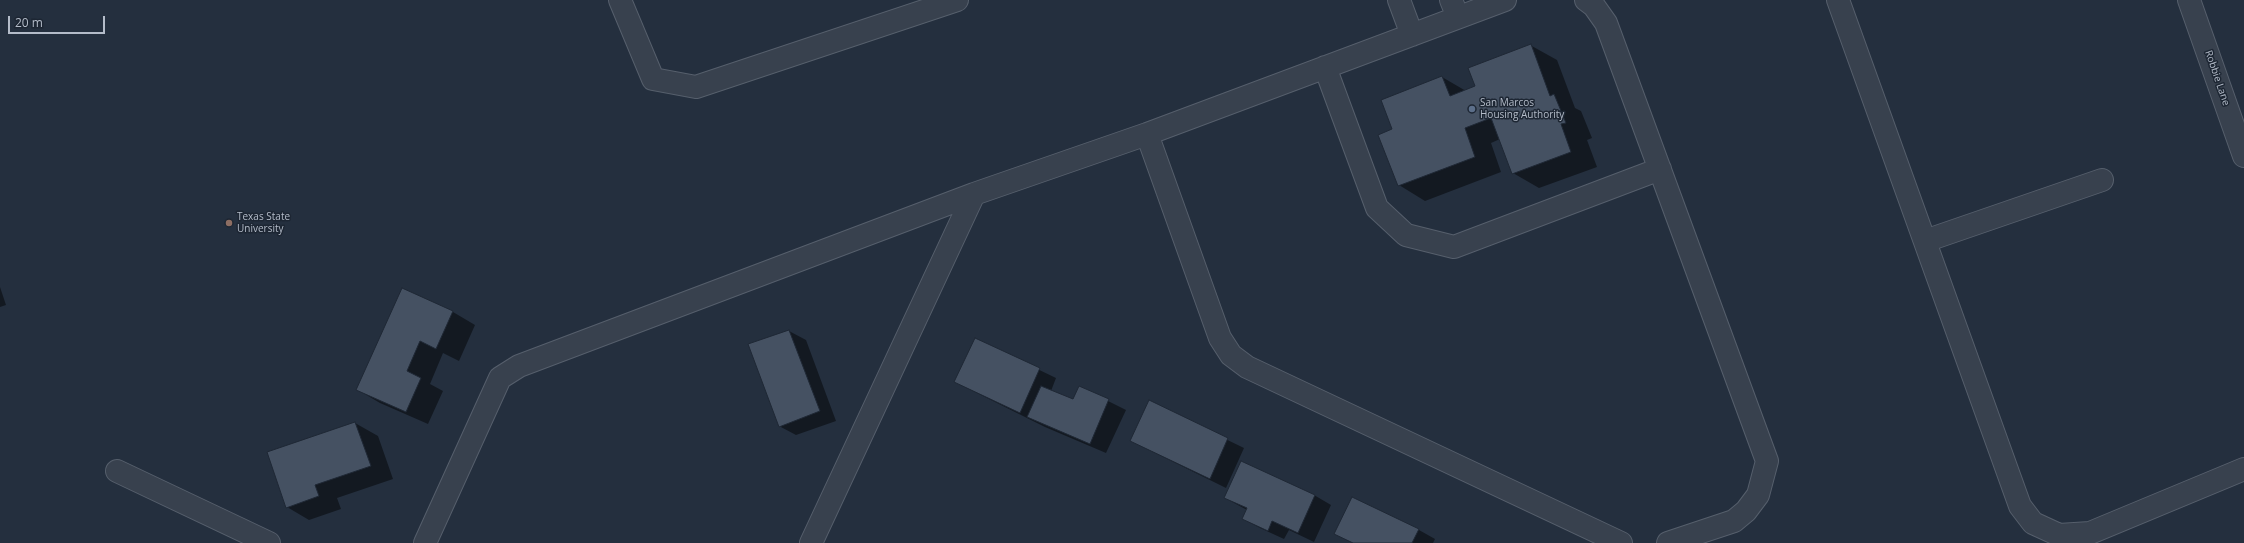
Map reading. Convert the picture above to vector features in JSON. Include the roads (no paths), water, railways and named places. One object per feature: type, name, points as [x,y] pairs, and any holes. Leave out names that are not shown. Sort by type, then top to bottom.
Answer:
[{"type":"street","points":[[620,0],[653,79],[696,87],[957,0]]},
{"type":"street","points":[[1399,0],[1412,35]]},
{"type":"street","points":[[425,543],[500,378],[519,366],[974,194],[1147,134],[1412,35],[1454,9],[1506,0]]},
{"type":"street","points":[[1586,0],[1594,6],[1606,23],[1767,461],[1758,495],[1746,511],[1734,521],[1668,543]]},
{"type":"street","points":[[1838,0],[2020,506],[2033,523],[2059,535],[2090,533],[2244,469]]},
{"type":"street","name":"Robbie Lane","points":[[2189,0],[2240,133],[2244,156]]},
{"type":"street","points":[[1325,67],[1377,208],[1406,235],[1454,247],[1660,169]]},
{"type":"street","points":[[1147,134],[1220,338],[1231,355],[1247,367],[1622,543]]},
{"type":"street","points":[[1925,241],[2102,180]]},
{"type":"street","points":[[811,543],[974,194]]},
{"type":"street","points":[[117,471],[269,543]]},
{"type":"place","name":"San Marcos Housing Authority","points":[[1472,109]]},
{"type":"place","name":"Texas State University","points":[[229,223]]}]
